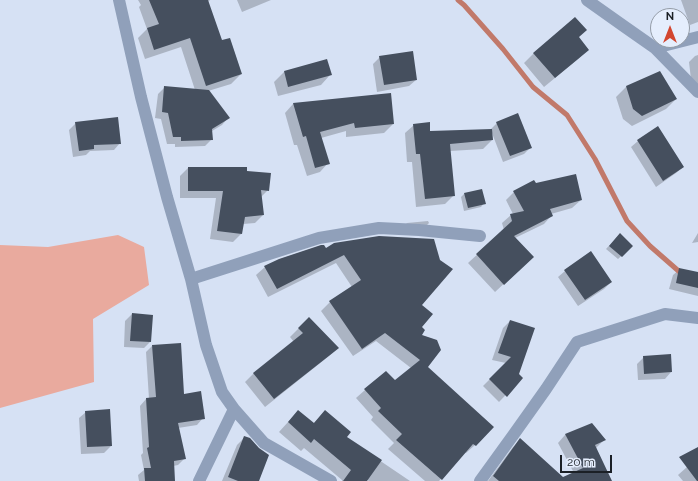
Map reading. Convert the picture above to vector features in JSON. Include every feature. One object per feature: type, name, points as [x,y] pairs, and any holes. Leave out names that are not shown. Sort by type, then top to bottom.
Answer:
[{"type":"street","points":[[119,0],[141,97],[167,197],[191,279],[208,352],[222,392],[234,409],[264,443],[331,481]]},
{"type":"street","points":[[587,0],[650,44]]},
{"type":"street","points":[[655,48],[698,92]]},
{"type":"street","points":[[191,279],[319,238],[379,228],[480,236]]},
{"type":"street","points":[[480,481],[546,389],[576,342],[665,314],[698,318]]},
{"type":"street","points":[[199,481],[234,409]]},
{"type":"shaded area","points":[[118,235],[144,247],[149,285],[93,319],[94,382],[0,408],[0,245],[48,247]]},
{"type":"building","points":[[149,0],[208,0],[222,40],[230,38],[242,74],[206,86],[190,38],[154,50],[147,28],[159,24]]},
{"type":"building","points":[[575,17],[587,30],[579,37],[589,50],[555,78],[533,53]]},
{"type":"building","points":[[413,51],[417,80],[384,85],[379,56]]},
{"type":"building","points":[[327,59],[332,75],[288,87],[284,71]]},
{"type":"building","points":[[660,71],[677,99],[642,116],[633,109],[626,86]]},
{"type":"building","points":[[164,86],[209,90],[230,118],[212,129],[213,140],[181,141],[181,137],[173,137],[168,113],[162,112]]},
{"type":"building","points":[[391,93],[394,124],[355,128],[354,123],[320,132],[330,164],[315,168],[306,136],[303,137],[293,103]]},
{"type":"building","points":[[518,113],[532,148],[510,156],[496,122]]},
{"type":"building","points":[[118,117],[121,144],[94,145],[94,149],[79,151],[75,122]]},
{"type":"building","points":[[430,122],[430,131],[492,129],[493,140],[450,144],[455,196],[425,199],[420,154],[416,154],[413,124]]},
{"type":"building","points":[[658,126],[684,167],[663,181],[637,140]]},
{"type":"building","points":[[188,167],[247,167],[247,171],[271,173],[269,191],[261,190],[264,215],[245,217],[242,234],[217,231],[223,191],[188,191]]},
{"type":"building","points":[[576,174],[582,200],[550,209],[553,216],[514,236],[534,257],[504,285],[476,254],[512,221],[510,214],[524,211],[513,191],[534,180],[536,183]]},
{"type":"building","points":[[482,189],[486,204],[468,208],[464,193]]},
{"type":"building","points":[[620,233],[633,246],[622,257],[609,246]]},
{"type":"building","points":[[379,236],[434,239],[440,260],[453,269],[422,305],[433,314],[422,327],[425,330],[422,335],[437,340],[441,350],[428,367],[494,427],[476,446],[473,444],[442,480],[396,440],[402,434],[378,411],[381,408],[364,389],[386,371],[395,380],[420,360],[385,333],[362,349],[329,301],[361,280],[344,255],[277,289],[264,266],[279,259],[321,245],[324,245],[326,248],[334,243]]},
{"type":"building","points":[[591,251],[612,282],[585,300],[564,270]]},
{"type":"building","points":[[679,268],[698,272],[698,288],[676,283]]},
{"type":"building","points":[[132,313],[153,315],[151,342],[130,341]]},
{"type":"building","points":[[309,317],[339,348],[274,399],[253,373],[303,333],[298,328]]},
{"type":"building","points":[[510,320],[535,328],[519,374],[523,378],[507,397],[489,379],[511,357],[498,353]]},
{"type":"building","points":[[181,343],[184,394],[201,391],[205,419],[178,423],[186,459],[174,461],[175,481],[145,481],[144,468],[151,468],[147,448],[149,447],[146,398],[156,397],[152,345]]},
{"type":"building","points":[[671,354],[672,372],[644,374],[643,356]]},
{"type":"building","points":[[110,409],[112,446],[87,447],[85,411]]},
{"type":"building","points":[[298,410],[314,423],[325,410],[351,432],[347,437],[382,460],[367,481],[343,481],[351,470],[314,439],[311,443],[288,422]]},
{"type":"building","points":[[592,423],[606,440],[595,445],[612,481],[499,481],[493,476],[520,438],[563,477],[583,468],[565,434]]},
{"type":"building","points":[[244,436],[250,438],[259,448],[269,455],[259,481],[238,481],[228,477]]},
{"type":"building","points":[[698,447],[698,481],[697,481],[679,457]]},
{"type":"waterway","points":[[458,0],[503,49],[533,87],[567,115],[595,159],[627,221],[650,246],[682,274]]}]
